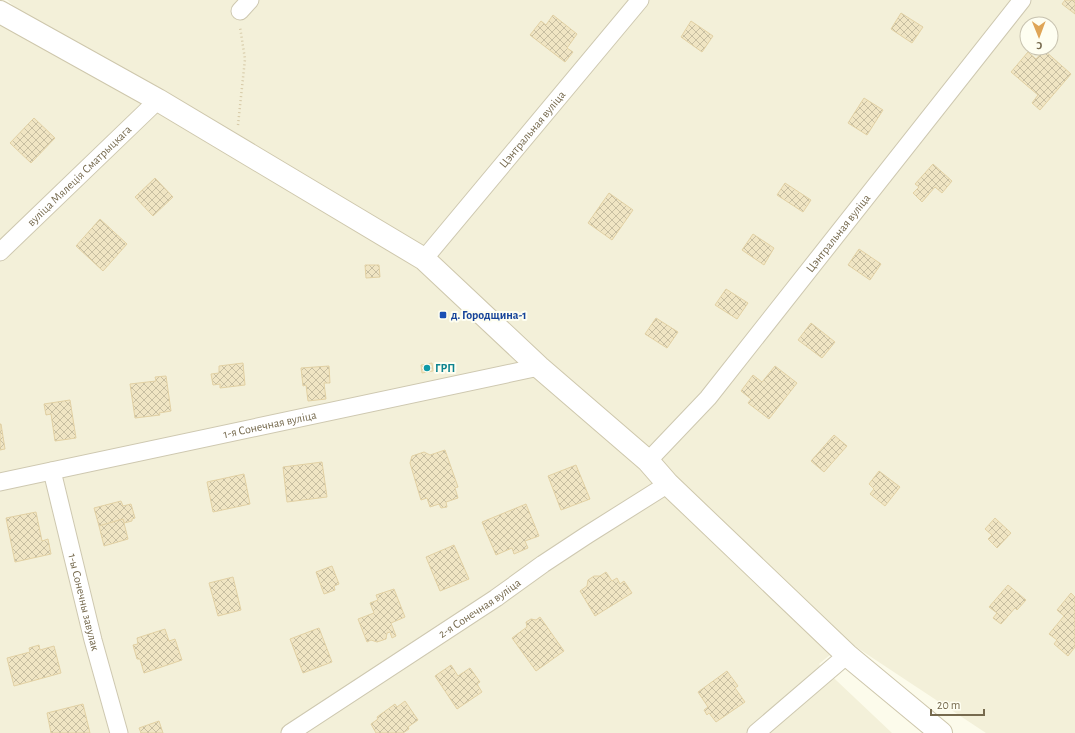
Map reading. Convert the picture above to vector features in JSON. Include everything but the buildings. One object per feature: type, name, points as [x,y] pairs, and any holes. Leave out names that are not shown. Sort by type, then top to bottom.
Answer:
[{"type":"main road","points":[[0,12],[158,100],[424,259],[539,367],[648,461],[668,484],[847,655],[941,733]]},
{"type":"street","name":"Цэнтральная вуліца","points":[[424,259],[640,0]]},
{"type":"street","name":"Цэнтральная вуліца","points":[[648,461],[708,398],[1022,0]]},
{"type":"street","name":"вуліца Мялеція Сматрыцкага","points":[[0,252],[158,100]]},
{"type":"street","name":"1-я Сонечная вуліца","points":[[0,482],[539,367]]},
{"type":"street","name":"1-ы Сонечны завулак","points":[[52,471],[93,640],[119,733]]},
{"type":"street","name":"2-я Сонечная вуліца","points":[[290,733],[496,598],[543,564],[587,535],[668,484]]},
{"type":"street","points":[[756,733],[847,655]]},
{"type":"path","points":[[236,146],[245,59],[239,31],[245,5]]},
{"type":"shaded area","points":[[0,0],[4,0],[15,7],[7,0],[1075,0],[1075,733],[986,733],[847,641],[819,664],[892,733],[0,733]]},
{"type":"place","name":"д. Городщина-1","points":[[443,315]]},
{"type":"place","name":"ГРП","points":[[427,368]]}]
